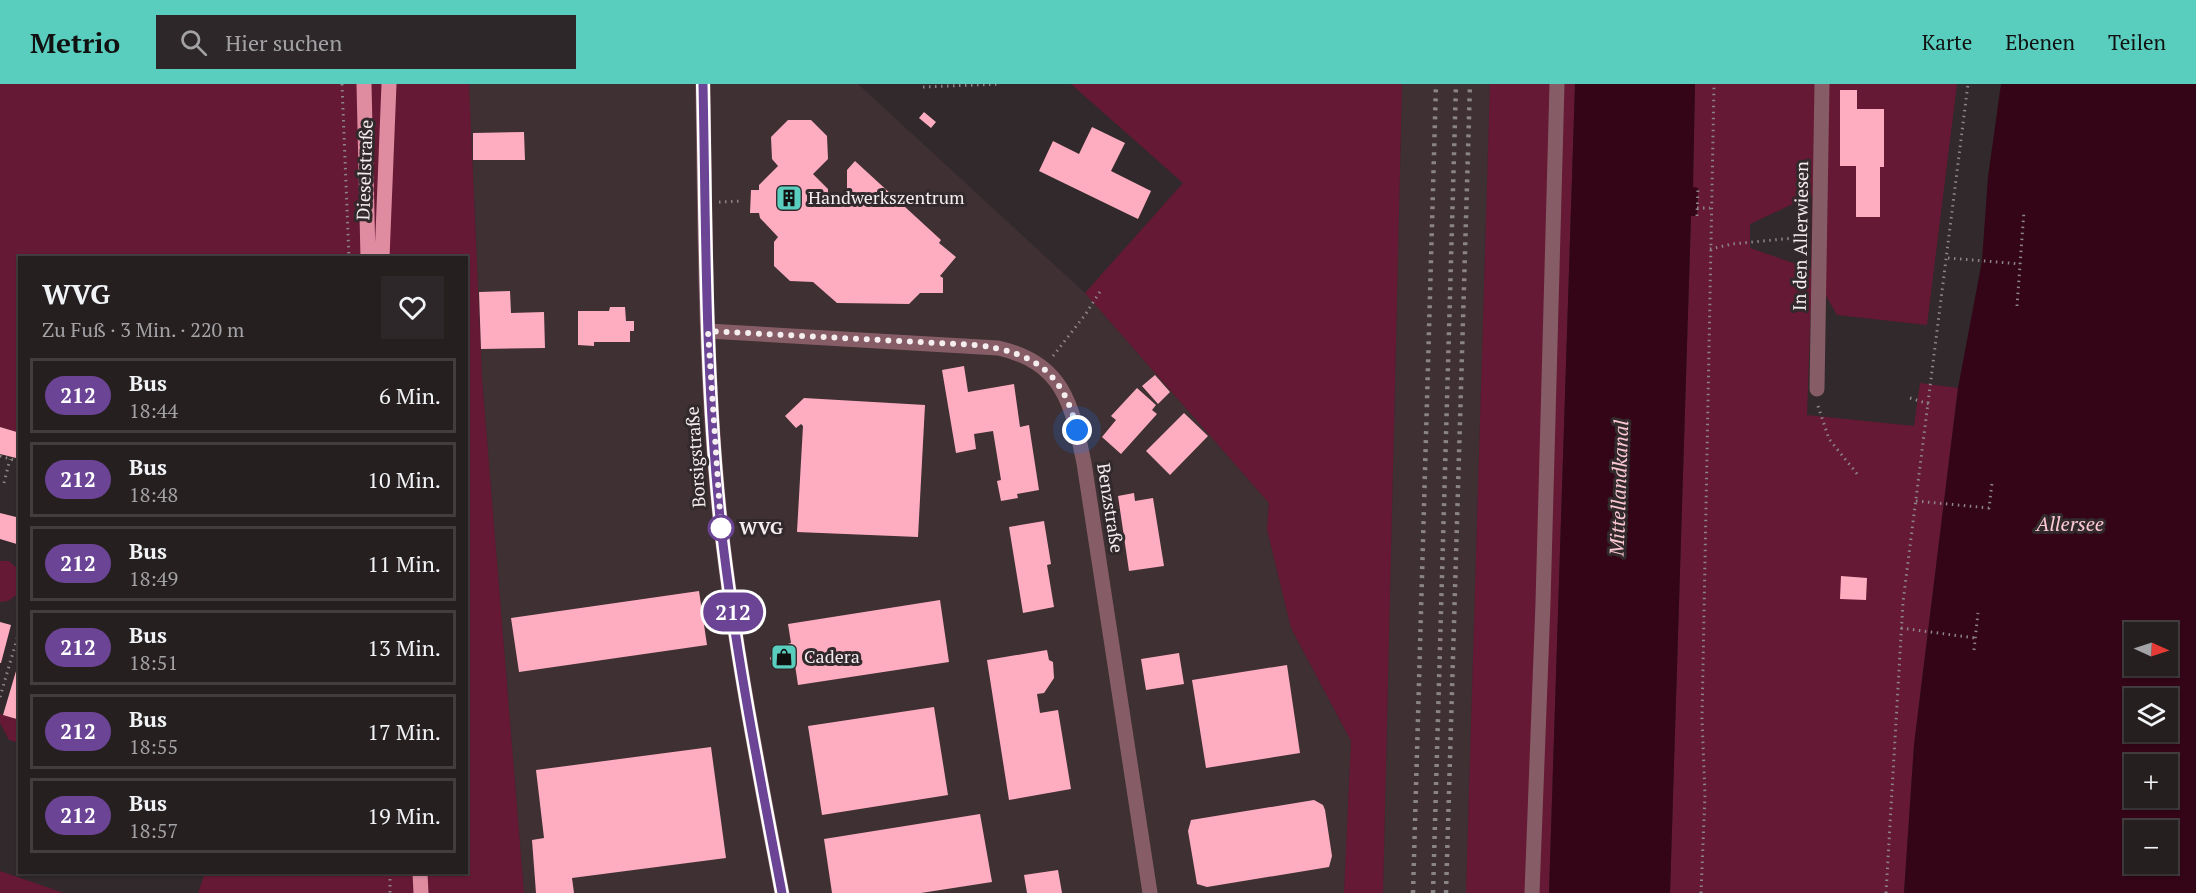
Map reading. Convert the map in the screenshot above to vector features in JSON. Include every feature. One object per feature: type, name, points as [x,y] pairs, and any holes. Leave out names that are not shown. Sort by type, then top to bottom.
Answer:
[{"type":"main road","name":"Dieselstraße","points":[[364,84],[368,256]]},
{"type":"main road","name":"Dieselstraße","points":[[382,256],[389,84]]},
{"type":"main road","points":[[420,874],[421,893]]},
{"type":"street","name":"Borsigstraße","points":[[703,84],[708,331],[721,527],[746,701],[782,893]]},
{"type":"street","points":[[1532,893],[1543,603],[1557,84]]},
{"type":"street","name":"In den Allerwiesen","points":[[1817,389],[1822,84]]},
{"type":"street","name":"Benzstraße","points":[[708,331],[977,345],[1014,352],[1043,367],[1065,394],[1077,430],[1150,893]]},
{"type":"path","points":[[342,84],[349,256]]},
{"type":"path","points":[[923,87],[1000,84]]},
{"type":"path","points":[[1701,893],[1705,795],[1702,719],[1709,249],[1714,84]]},
{"type":"path","points":[[1886,893],[1901,628],[1968,84]]},
{"type":"path","points":[[1697,216],[1698,188]]},
{"type":"path","points":[[705,202],[744,201]]},
{"type":"path","points":[[1697,208],[1710,208]]},
{"type":"path","points":[[2017,306],[2024,211]]},
{"type":"path","points":[[1709,249],[1732,244],[1821,235]]},
{"type":"path","points":[[1948,258],[2020,264]]},
{"type":"path","points":[[1043,367],[1068,338],[1101,290]]},
{"type":"path","points":[[1817,389],[1819,414],[1829,439],[1858,475]]},
{"type":"path","points":[[1910,399],[1929,404]]},
{"type":"path","points":[[0,456],[18,461]]},
{"type":"path","points":[[4,483],[10,459]]},
{"type":"path","points":[[1916,501],[1989,508],[1992,483]]},
{"type":"path","points":[[1974,650],[1978,613]]},
{"type":"path","points":[[1901,628],[1975,638]]},
{"type":"path","points":[[0,697],[18,636]]},
{"type":"path","points":[[390,874],[390,893]]},
{"type":"shaded area","points":[[0,84],[469,84],[482,378],[524,893],[198,893],[205,874],[468,874],[468,256],[18,256],[18,433],[0,427]]},
{"type":"shaded area","points":[[469,84],[858,84],[1085,293],[1269,503],[1267,529],[1291,628],[1351,741],[1344,893],[524,893],[482,378]]},
{"type":"shaded area","points":[[1071,84],[1402,84],[1383,893],[1344,893],[1351,741],[1291,628],[1267,529],[1269,503],[1085,293],[1183,183]]},
{"type":"shaded area","points":[[1402,84],[1490,84],[1466,893],[1383,893]]},
{"type":"shaded area","points":[[1490,84],[1575,84],[1549,893],[1466,893]]},
{"type":"shaded area","points":[[1695,84],[1957,84],[1927,325],[1837,315],[1812,271],[1807,415],[1914,426],[1920,383],[1958,388],[1914,745],[1904,893],[1670,893],[1691,216],[1697,216],[1698,188],[1693,188]],"holes":[[[1812,195],[1811,269],[1750,248],[1750,224]]]},
{"type":"shaded area","points":[[0,561],[9,561],[18,569],[18,594],[8,601],[0,602]]},
{"type":"shaded area","points":[[0,714],[18,720],[18,743],[9,740],[0,723]]},
{"type":"shaded area","points":[[0,871],[64,893],[0,893]]},
{"type":"water","name":"Mittellandkanal","points":[[1575,84],[1695,84],[1693,187],[1698,188],[1697,216],[1691,216],[1670,893],[1549,893]]},
{"type":"water","name":"Allersee","points":[[2001,84],[2196,84],[2196,893],[1904,893],[1914,745],[1958,388],[1982,261],[1988,177]]},
{"type":"building","points":[[1840,90],[1857,90],[1857,109],[1884,109],[1884,167],[1880,167],[1880,217],[1856,217],[1856,166],[1840,166]]},
{"type":"building","points":[[924,112],[936,122],[931,128],[919,118]]},
{"type":"building","points":[[788,120],[811,120],[827,136],[828,159],[813,174],[828,189],[828,196],[841,195],[847,201],[847,170],[855,161],[941,240],[939,243],[956,257],[940,276],[943,278],[943,293],[920,293],[909,304],[837,303],[813,282],[790,281],[774,266],[774,242],[778,237],[760,218],[759,213],[750,213],[751,190],[759,190],[759,185],[778,166],[772,159],[771,137]]},
{"type":"building","points":[[1092,127],[1125,143],[1111,171],[1151,191],[1138,219],[1039,171],[1053,141],[1079,154]]},
{"type":"building","points":[[524,132],[525,160],[473,160],[473,133]]},
{"type":"building","points":[[510,291],[511,313],[544,312],[545,348],[481,349],[479,292]]},
{"type":"building","points":[[610,307],[625,307],[626,321],[634,321],[634,331],[630,331],[630,342],[594,342],[594,346],[578,345],[578,311],[609,311]]},
{"type":"building","points":[[964,366],[968,392],[1014,384],[1020,427],[1029,425],[1039,490],[1017,494],[1018,498],[1001,501],[997,481],[1001,480],[993,431],[974,434],[976,449],[956,453],[942,370]]},
{"type":"building","points":[[1155,375],[1170,392],[1158,404],[1142,386]]},
{"type":"building","points":[[1137,388],[1156,405],[1152,410],[1157,414],[1121,454],[1102,437],[1116,420],[1111,416]]},
{"type":"building","points":[[804,398],[925,405],[918,537],[797,532],[803,426],[801,424],[796,428],[785,416]]},
{"type":"building","points":[[1184,413],[1208,436],[1170,475],[1146,451]]},
{"type":"building","points":[[0,427],[18,432],[18,458],[0,454]]},
{"type":"building","points":[[1134,493],[1135,501],[1153,498],[1164,566],[1129,571],[1118,496]]},
{"type":"building","points":[[0,513],[18,518],[18,544],[0,539]]},
{"type":"building","points":[[1044,521],[1051,564],[1047,565],[1054,607],[1023,613],[1009,527]]},
{"type":"building","points":[[1841,576],[1867,578],[1866,600],[1840,599]]},
{"type":"building","points":[[699,591],[707,645],[519,672],[511,618]]},
{"type":"building","points":[[940,600],[949,662],[798,685],[795,665],[779,667],[770,659],[774,648],[791,643],[788,624]]},
{"type":"building","points":[[0,622],[11,625],[1,663],[0,663]]},
{"type":"building","points":[[1047,650],[1049,660],[1053,662],[1054,678],[1044,693],[1037,694],[1040,713],[1058,710],[1071,789],[1009,800],[987,660]]},
{"type":"building","points":[[1179,653],[1184,684],[1146,690],[1141,659]]},
{"type":"building","points":[[18,664],[18,719],[3,715]]},
{"type":"building","points":[[1287,665],[1300,753],[1206,768],[1192,680]]},
{"type":"building","points":[[934,707],[948,795],[822,815],[808,726]]},
{"type":"building","points":[[711,747],[726,858],[572,878],[574,893],[536,893],[532,840],[544,838],[536,770]]},
{"type":"building","points":[[1314,800],[1323,805],[1325,810],[1332,856],[1329,867],[1207,887],[1197,884],[1188,831],[1191,820]]},
{"type":"building","points":[[980,814],[992,882],[921,893],[832,893],[824,839]]},
{"type":"building","points":[[1058,870],[1062,893],[1027,893],[1024,875]]},
{"type":"railway","points":[[1413,893],[1436,84]]},
{"type":"railway","points":[[1433,893],[1456,84]]},
{"type":"railway","points":[[1446,893],[1470,84]]},
{"type":"bus line","name":"212","points":[[703,84],[710,388],[721,527],[743,682],[782,893]]},
{"type":"place","name":"Handwerkszentrum","points":[[789,198]]},
{"type":"place","name":"WVG","points":[[721,528]]},
{"type":"place","name":"Cadera","points":[[784,657]]},
{"type":"route","points":[[721,528],[708,331],[977,345],[1014,352],[1031,358],[1056,380],[1072,410],[1077,430]]}]
